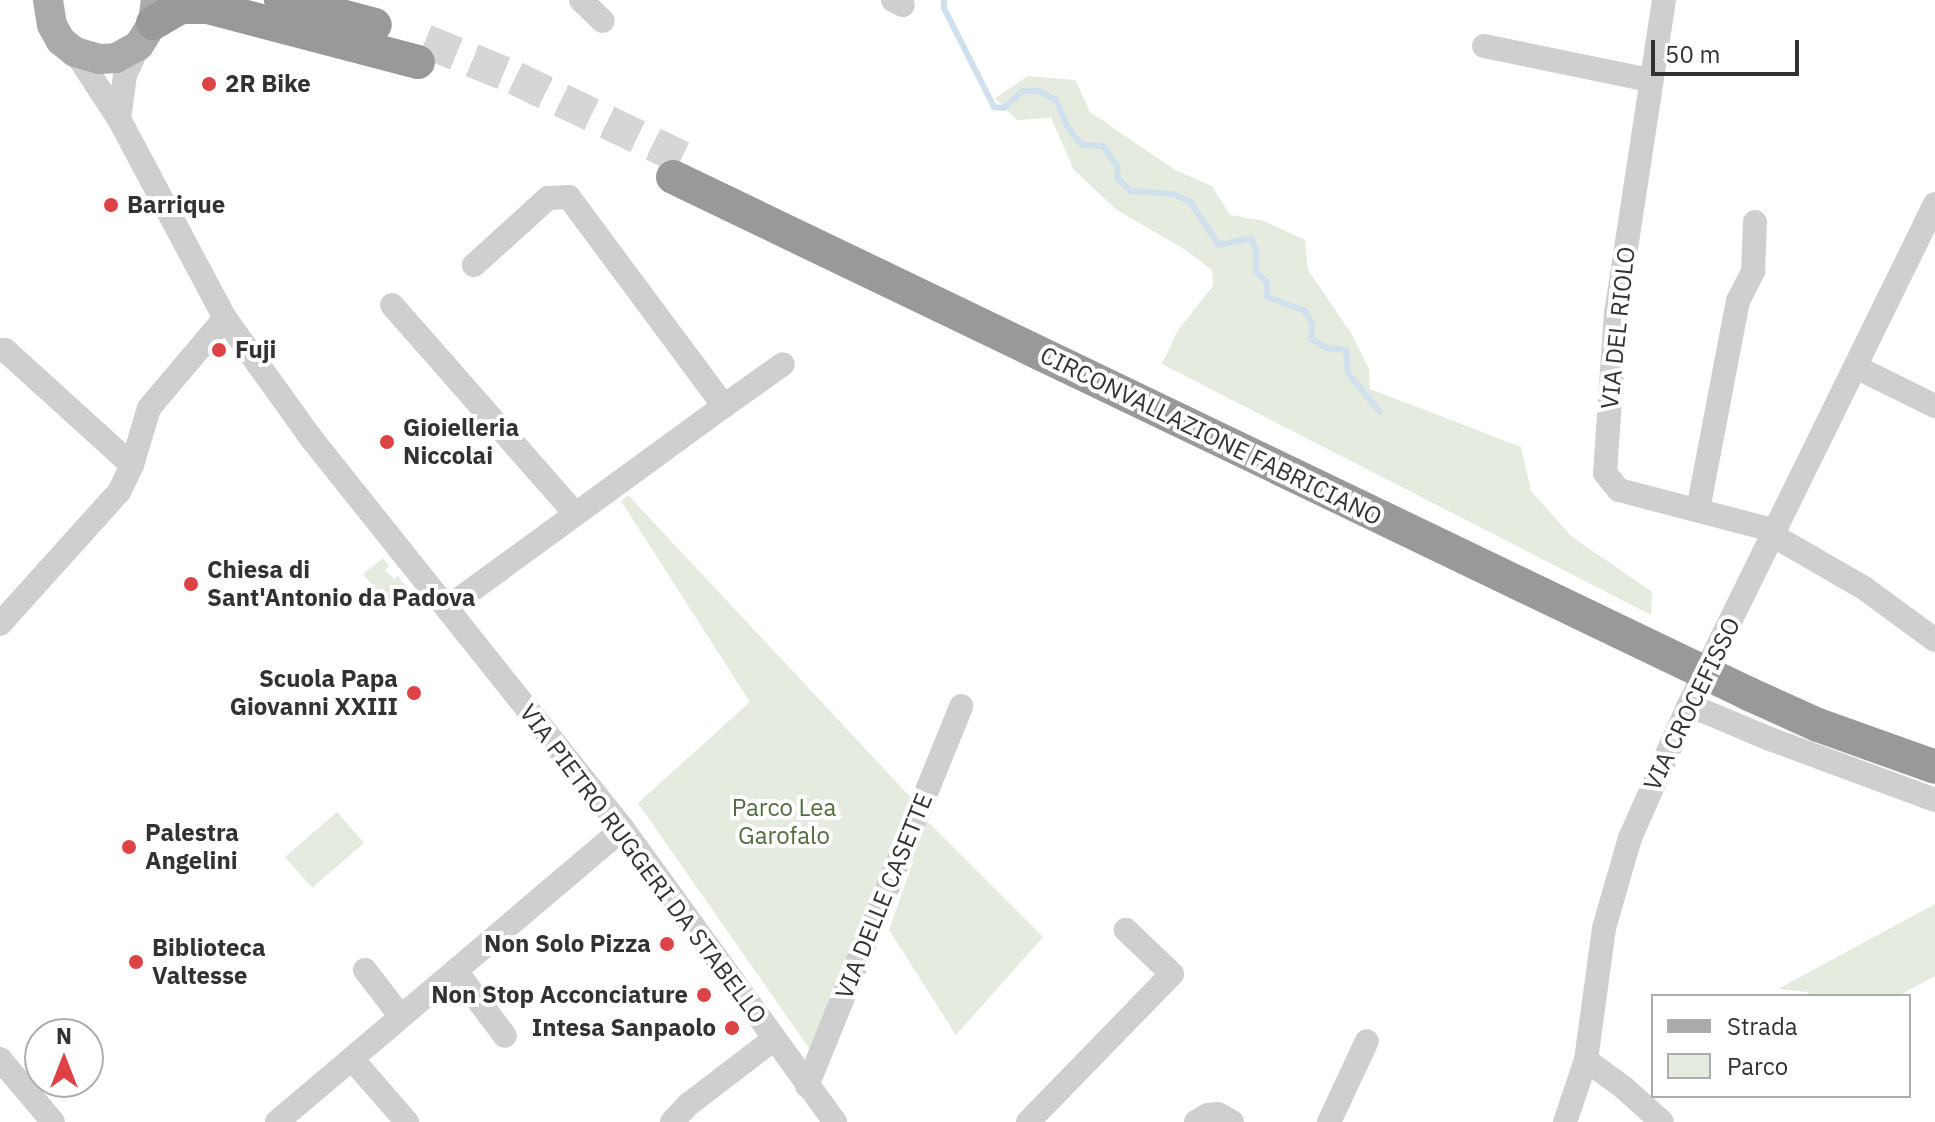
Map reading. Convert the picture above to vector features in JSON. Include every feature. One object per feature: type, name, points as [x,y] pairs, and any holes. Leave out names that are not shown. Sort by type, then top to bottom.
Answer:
[{"type":"highway","points":[[149,23],[181,7],[208,7],[422,52],[281,0]]},
{"type":"highway","name":"CIRCONVALLAZIONE FABRICIANO","points":[[678,168],[1752,685]]},
{"type":"highway","points":[[1752,685],[1935,747]]},
{"type":"highway","points":[[1752,685],[1818,725],[1935,767]]},
{"type":"main road","name":"VIA PIETRO RUGGERI DA STABELLO","points":[[47,2],[56,33],[75,52]]},
{"type":"main road","points":[[75,52],[108,59],[149,23]]},
{"type":"street","points":[[581,0],[603,21]]},
{"type":"street","name":"VIA DEL RIOLO","points":[[1664,0],[1616,312],[1605,473],[1619,490],[1775,533],[1864,588],[1935,640]]},
{"type":"street","points":[[119,119],[125,75],[149,23]]},
{"type":"street","points":[[1484,46],[1650,80]]},
{"type":"street","name":"VIA PIETRO RUGGERI DA STABELLO","points":[[75,52],[119,119],[225,318],[311,438],[623,829],[835,1122]]},
{"type":"street","points":[[474,265],[548,198],[569,197],[724,406]]},
{"type":"street","name":"VIA CROCEFISSO","points":[[1565,1122],[1586,1060],[1604,928],[1630,838],[1689,705],[1935,204]]},
{"type":"street","points":[[1698,510],[1738,301],[1753,271],[1755,222]]},
{"type":"street","points":[[392,305],[575,513]]},
{"type":"street","points":[[0,624],[119,492],[132,465],[149,408],[225,318]]},
{"type":"street","points":[[0,350],[5,350],[132,465]]},
{"type":"street","points":[[447,608],[783,364]]},
{"type":"street","points":[[1856,367],[1935,406]]},
{"type":"street","points":[[1689,705],[1770,739],[1935,800]]},
{"type":"street","name":"VIA DELLE CASETTE","points":[[807,1086],[961,706]]},
{"type":"street","points":[[277,1122],[623,829]]},
{"type":"street","points":[[1028,1122],[1172,974],[1126,930]]},
{"type":"street","points":[[365,970],[401,1017]]},
{"type":"street","points":[[456,971],[505,1036]]},
{"type":"street","points":[[672,1122],[689,1104],[774,1039]]},
{"type":"street","points":[[1329,1122],[1367,1041]]},
{"type":"street","points":[[0,1059],[53,1122]]},
{"type":"street","points":[[352,1059],[407,1122]]},
{"type":"street","points":[[1586,1060],[1615,1080],[1662,1122]]},
{"type":"street","points":[[1196,1122],[1208,1115],[1218,1114],[1232,1122]]},
{"type":"green space","points":[[1028,76],[1075,80],[1090,112],[1175,170],[1212,186],[1230,215],[1264,221],[1305,240],[1308,270],[1351,333],[1369,369],[1370,389],[1521,447],[1531,491],[1571,536],[1652,592],[1651,615],[1162,364],[1178,330],[1213,286],[1212,270],[1187,251],[1117,210],[1074,170],[1051,118],[1017,120],[995,98]]},
{"type":"green space","name":"Parco Lea Garofalo","points":[[628,495],[914,801],[813,1054],[638,803],[750,702],[621,501]]},
{"type":"green space","points":[[383,558],[389,566],[385,570],[394,579],[398,576],[410,592],[391,608],[363,574]]},
{"type":"green space","points":[[337,812],[364,843],[312,888],[285,857]]},
{"type":"green space","name":"Parco Lea Garofalo","points":[[921,815],[1043,937],[956,1035],[889,930],[913,862],[905,854]]},
{"type":"green space","points":[[1935,904],[1935,976],[1902,994],[1810,994],[1778,989]]},
{"type":"waterway","points":[[944,0],[944,8],[994,107],[1004,108],[1023,91],[1039,91],[1056,100],[1068,128],[1082,145],[1103,146],[1117,166],[1118,179],[1131,191],[1173,194],[1190,202],[1219,245],[1251,238],[1256,250],[1256,272],[1267,282],[1267,297],[1305,311],[1312,324],[1311,339],[1327,348],[1346,350],[1348,373],[1380,412]]},
{"type":"tunnel","points":[[425,41],[515,78],[682,158]]},
{"type":"place","name":"2R Bike","points":[[209,84]]},
{"type":"place","name":"Barrique","points":[[111,205]]},
{"type":"place","name":"Fuji","points":[[219,350]]},
{"type":"place","name":"Gioielleria Niccolai","points":[[387,442]]},
{"type":"place","name":"Chiesa di Sant'Antonio da Padova","points":[[191,584]]},
{"type":"place","name":"Scuola Papa Giovanni XXIII","points":[[414,693]]},
{"type":"place","name":"Palestra Angelini","points":[[129,847]]},
{"type":"place","name":"Non Solo Pizza","points":[[667,944]]},
{"type":"place","name":"Biblioteca Valtesse","points":[[136,962]]},
{"type":"place","name":"Non Stop Acconciature","points":[[704,995]]},
{"type":"place","name":"Intesa Sanpaolo","points":[[732,1028]]}]
